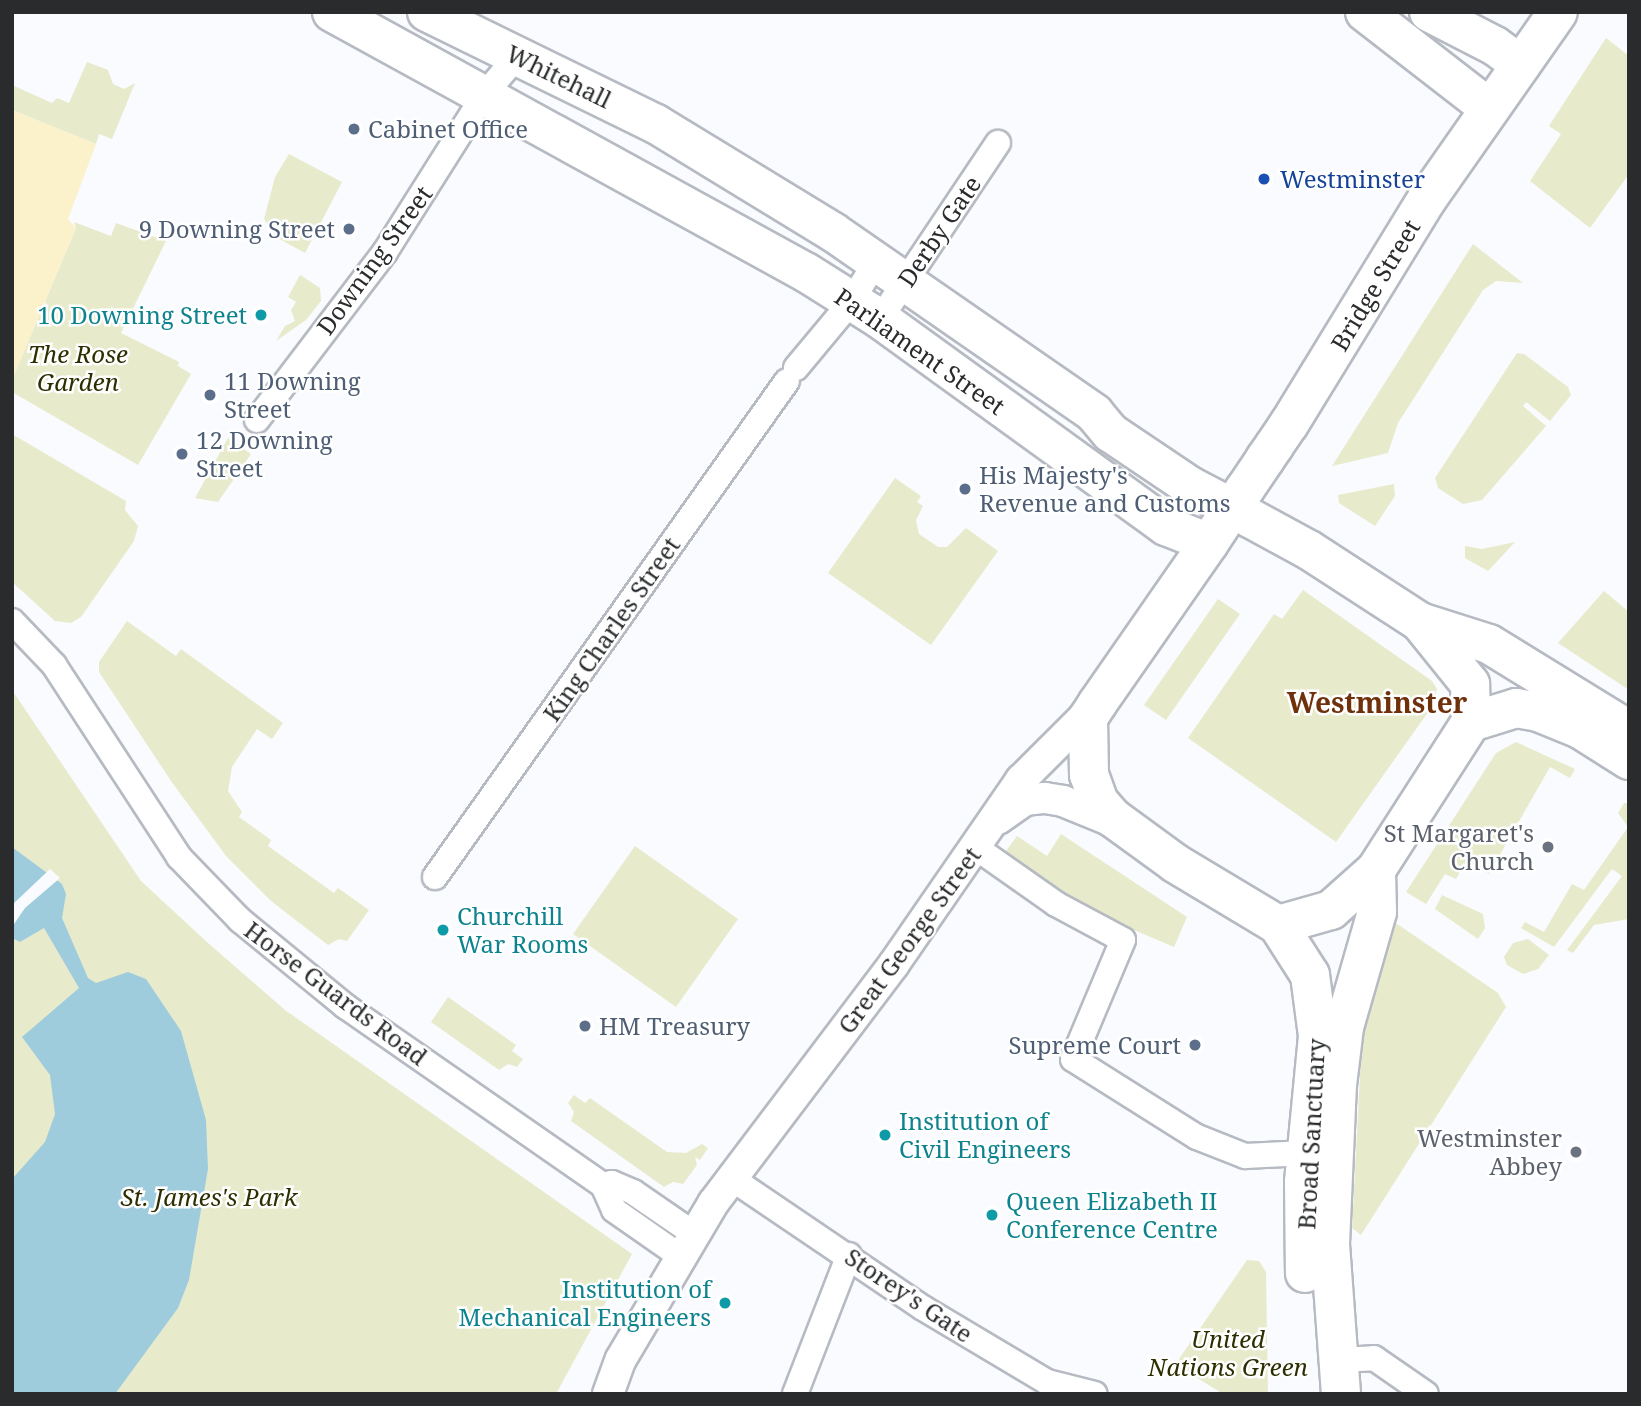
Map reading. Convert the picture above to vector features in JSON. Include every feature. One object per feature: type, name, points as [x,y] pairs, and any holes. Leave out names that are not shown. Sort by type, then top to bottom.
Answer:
[{"type":"main road","name":"Whitehall","points":[[332,12],[664,192]]},
{"type":"main road","name":"Whitehall","points":[[427,12],[518,55],[689,144]]},
{"type":"main road","points":[[1365,12],[1490,109]]},
{"type":"main road","points":[[1429,12],[1495,46],[1521,65]]},
{"type":"main road","name":"Bridge Street","points":[[1242,505],[1427,199],[1558,12]]},
{"type":"main road","name":"Parliament Street","points":[[689,144],[891,271],[1094,413],[1111,433],[1242,505],[1420,622]]},
{"type":"main road","name":"Parliament Street","points":[[664,192],[865,311],[1166,526],[1209,543]]},
{"type":"main road","points":[[1148,632],[1175,625],[1242,505]]},
{"type":"main road","name":"Great George Street","points":[[1097,704],[1209,543],[1242,505]]},
{"type":"main road","name":"Great George Street","points":[[1148,632],[1151,608],[1170,555],[1166,526]]},
{"type":"main road","points":[[1097,704],[1086,729],[1088,775],[1099,802],[1126,827],[1278,925],[1331,910],[1376,870],[1471,722],[1470,684],[1420,622]]},
{"type":"main road","points":[[1420,622],[1489,643],[1629,730]]},
{"type":"main road","points":[[1471,722],[1516,708],[1538,712],[1580,729],[1629,760]]},
{"type":"main road","name":"Broad Sanctuary","points":[[1340,1377],[1330,1244],[1337,1085],[1344,1027],[1377,912],[1376,870]]},
{"type":"main road","name":"Broad Sanctuary","points":[[1278,925],[1310,975],[1317,1027],[1306,1153],[1305,1266],[1315,1394]]},
{"type":"street","name":"Downing Street","points":[[257,421],[385,252],[485,94],[518,55]]},
{"type":"street","name":"Derby Gate","points":[[865,311],[891,271],[998,143]]},
{"type":"street","name":"King Charles Street","points":[[435,877],[791,374],[865,311],[891,271]]},
{"type":"street","name":"Horse Guards Road","points":[[12,621],[54,665],[179,857],[240,920],[345,1006],[603,1185],[612,1183],[633,1192],[687,1245]]},
{"type":"street","name":"Great George Street","points":[[608,1394],[621,1359],[687,1245],[731,1178],[894,964],[1021,780],[1059,737],[1097,704]]},
{"type":"street","points":[[1126,827],[1063,800],[1045,798],[1025,800],[984,835],[1056,904],[1123,940],[1073,1059],[1197,1137],[1245,1156],[1306,1153]]},
{"type":"street","name":"Storey's Gate","points":[[731,1178],[1044,1388],[1095,1394]]},
{"type":"street","points":[[795,1394],[849,1255]]},
{"type":"street","points":[[1340,1377],[1374,1358],[1426,1394]]},
{"type":"green space","points":[[1606,38],[1629,56],[1629,174],[1590,228],[1530,181],[1561,134],[1549,126]]},
{"type":"green space","points":[[87,62],[108,70],[113,84],[124,89],[135,83],[112,139],[99,134],[96,144],[12,110],[12,85],[52,103],[57,98],[69,103]]},
{"type":"green space","points":[[289,154],[342,182],[305,253],[276,237],[264,219],[275,177]]},
{"type":"green space","name":"The Rose Garden","points":[[74,222],[111,236],[116,223],[166,241],[121,333],[179,362],[178,366],[191,374],[138,465],[12,392],[12,380],[76,228]]},
{"type":"green space","points":[[1473,244],[1523,283],[1496,281],[1483,290],[1398,423],[1388,453],[1332,466]]},
{"type":"green space","points":[[300,275],[320,288],[321,301],[306,320],[276,341],[285,326],[295,321],[291,310],[296,302],[288,297]]},
{"type":"green space","points":[[1517,353],[1524,354],[1568,387],[1571,395],[1550,421],[1526,402],[1523,406],[1546,426],[1482,500],[1463,504],[1438,488],[1435,478]]},
{"type":"green space","points":[[12,434],[126,501],[125,510],[138,526],[134,541],[81,617],[71,623],[55,621],[12,582]]},
{"type":"green space","points":[[228,438],[251,454],[218,502],[195,498]]},
{"type":"green space","points":[[895,478],[921,496],[917,502],[923,506],[916,520],[919,534],[938,547],[947,547],[966,528],[998,551],[931,645],[828,573]]},
{"type":"green space","points":[[1394,484],[1395,496],[1375,526],[1339,503],[1338,495]]},
{"type":"green space","points":[[1515,542],[1488,571],[1465,558],[1465,546],[1482,549]]},
{"type":"green space","points":[[1303,590],[1432,681],[1437,689],[1431,708],[1336,842],[1188,738],[1274,614],[1282,619]]},
{"type":"green space","points":[[1604,591],[1629,612],[1629,690],[1558,643]]},
{"type":"green space","points":[[1218,599],[1240,614],[1166,720],[1144,705]]},
{"type":"green space","points":[[127,621],[176,656],[181,649],[283,723],[272,739],[257,729],[232,767],[228,791],[242,812],[239,817],[271,840],[268,846],[334,893],[338,888],[369,910],[347,941],[339,939],[328,945],[271,901],[226,856],[171,781],[99,672],[99,662]]},
{"type":"green space","name":"St. James's Park","points":[[12,690],[141,881],[208,943],[285,1010],[632,1254],[556,1394],[12,1394]]},
{"type":"green space","points":[[1516,742],[1575,769],[1570,778],[1550,767],[1489,874],[1466,861],[1456,879],[1445,874],[1426,904],[1406,892],[1496,753]]},
{"type":"green space","points":[[1624,803],[1629,803],[1629,919],[1594,925],[1573,953],[1567,950],[1622,876],[1612,869],[1554,947],[1521,928],[1525,922],[1544,932],[1572,884],[1584,890],[1628,827],[1618,813]]},
{"type":"green space","points":[[1061,834],[1187,917],[1174,947],[1087,910],[1000,859],[1017,836],[1047,856]]},
{"type":"green space","points":[[635,846],[738,919],[676,1007],[573,934]]},
{"type":"green space","points":[[1442,895],[1483,914],[1485,928],[1478,939],[1435,909]]},
{"type":"green space","points":[[1390,919],[1498,993],[1506,1007],[1361,1235],[1352,1228],[1362,1038]]},
{"type":"green space","points":[[1528,939],[1549,955],[1538,969],[1523,974],[1507,965],[1504,957],[1513,943]]},
{"type":"green space","points":[[448,997],[516,1045],[512,1051],[523,1059],[517,1067],[508,1064],[499,1070],[431,1022]]},
{"type":"green space","points":[[574,1095],[585,1103],[590,1098],[667,1152],[686,1153],[702,1144],[708,1148],[700,1160],[695,1157],[697,1165],[683,1184],[673,1182],[664,1187],[571,1121],[574,1112],[568,1103]]},
{"type":"green space","name":"United Nations Green","points":[[1247,1260],[1259,1261],[1266,1272],[1268,1394],[1223,1394],[1180,1367],[1179,1359]]},
{"type":"sand","points":[[12,110],[96,144],[68,219],[76,228],[12,380]]},
{"type":"water","points":[[12,847],[62,884],[66,894],[62,918],[88,978],[96,983],[128,972],[146,979],[181,1031],[206,1120],[208,1169],[189,1280],[178,1308],[115,1394],[12,1394],[12,1179],[45,1142],[55,1114],[50,1075],[22,1037],[79,988],[44,928],[20,942],[12,938]]},
{"type":"pier","points":[[50,869],[60,878],[25,908],[12,927],[12,905]]},
{"type":"place","name":"Cabinet Office","points":[[354,129]]},
{"type":"place","name":"Westminster","points":[[1264,179]]},
{"type":"place","name":"9 Downing Street","points":[[349,229]]},
{"type":"place","name":"10 Downing Street","points":[[261,315]]},
{"type":"place","name":"11 Downing Street","points":[[210,395]]},
{"type":"place","name":"12 Downing Street","points":[[182,454]]},
{"type":"place","name":"His Majesty's Revenue and Customs","points":[[965,489]]},
{"type":"place","name":"St Margaret's Church","points":[[1548,847]]},
{"type":"place","name":"Churchill War Rooms","points":[[443,930]]},
{"type":"place","name":"HM Treasury","points":[[585,1026]]},
{"type":"place","name":"Supreme Court","points":[[1195,1045]]},
{"type":"place","name":"Institution of Civil Engineers","points":[[885,1135]]},
{"type":"place","name":"Westminster Abbey","points":[[1576,1152]]},
{"type":"place","name":"Queen Elizabeth II Conference Centre","points":[[992,1215]]},
{"type":"place","name":"Institution of Mechanical Engineers","points":[[725,1303]]},
{"type":"district","name":"Westminster","points":[[1377,702]]}]
